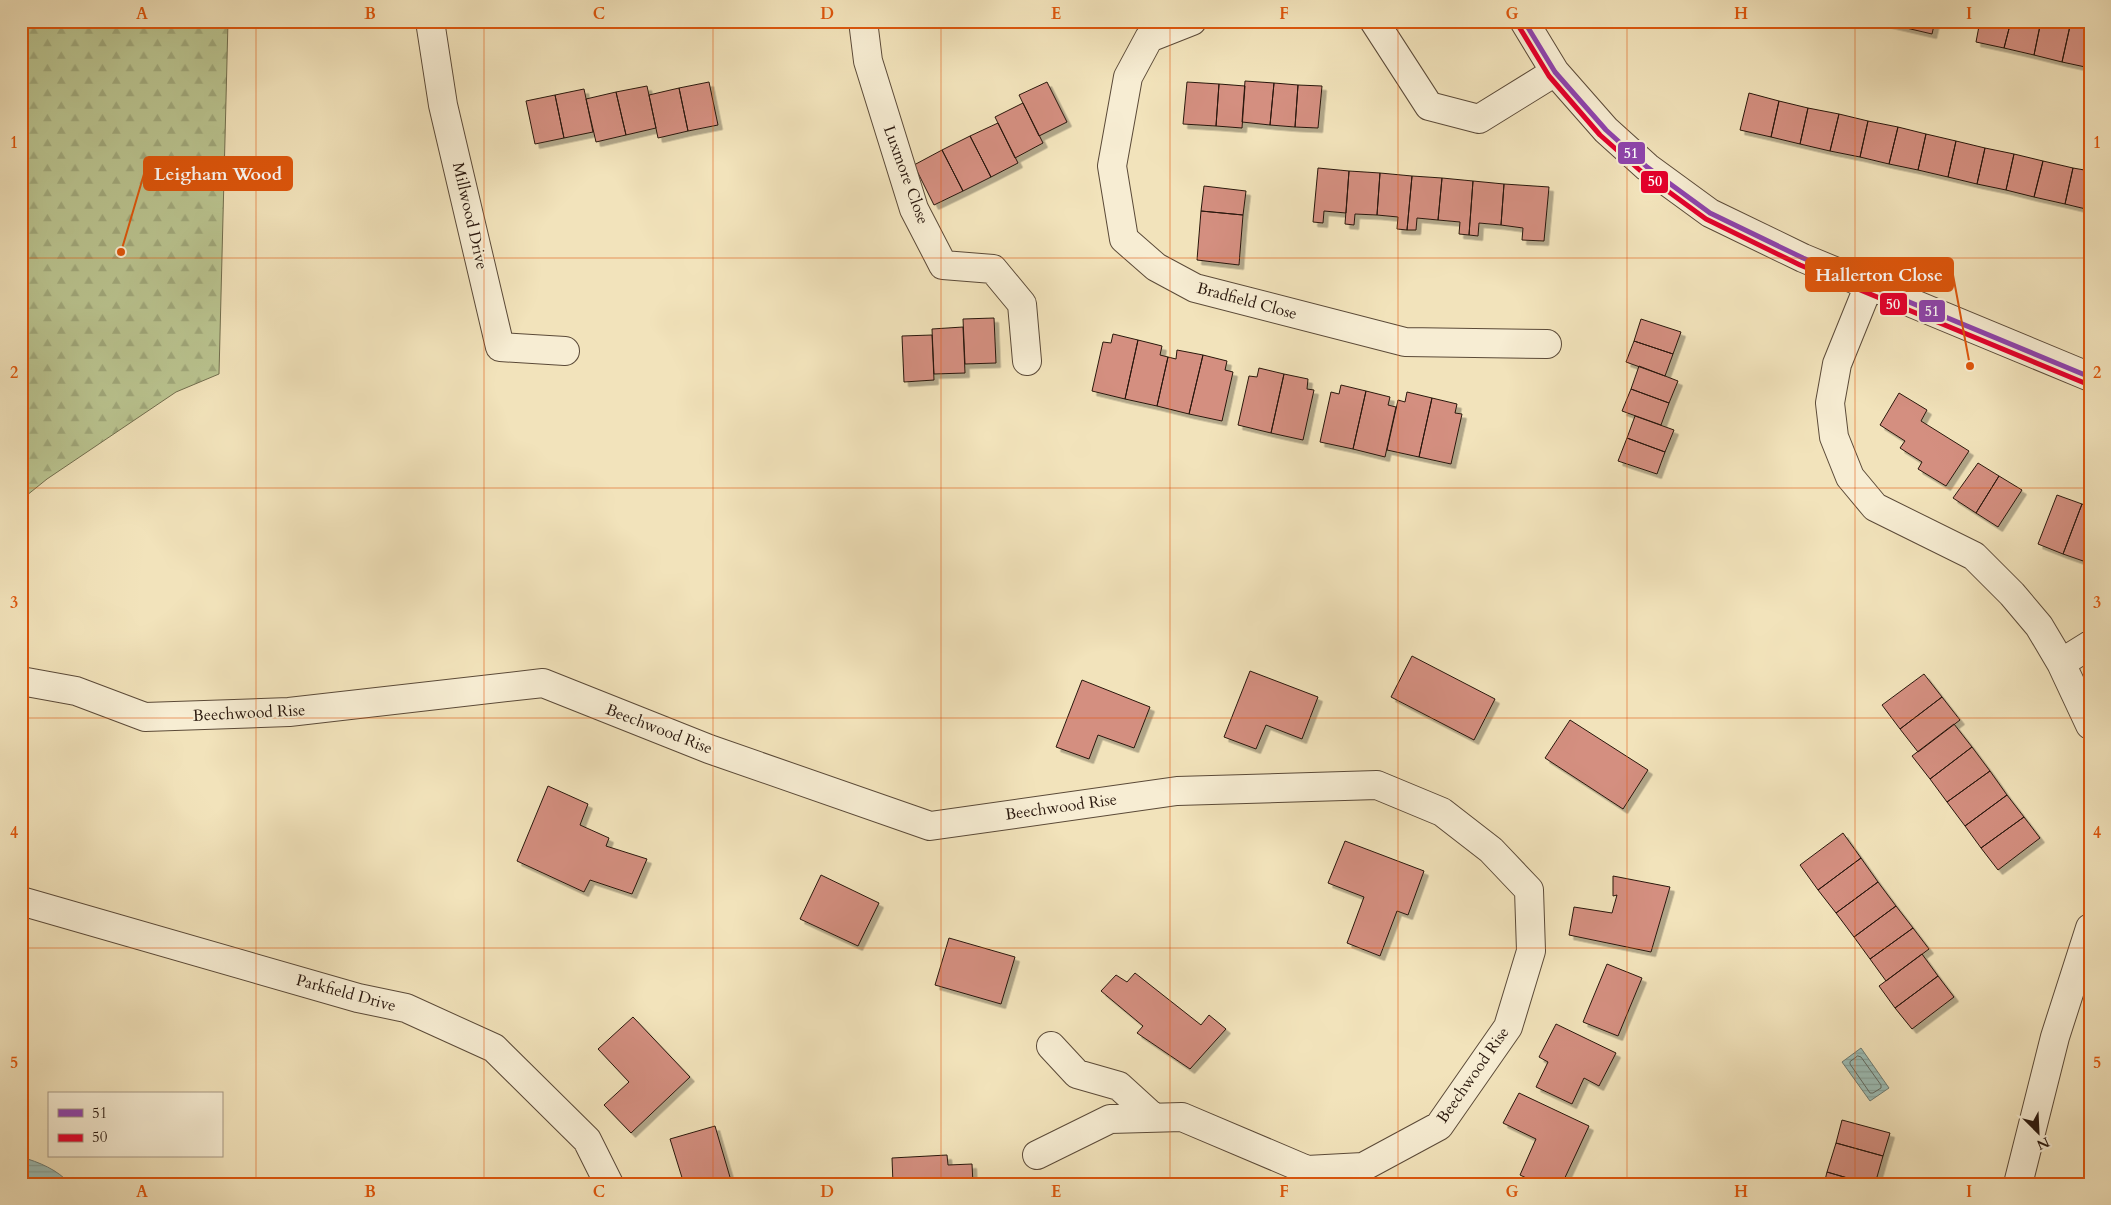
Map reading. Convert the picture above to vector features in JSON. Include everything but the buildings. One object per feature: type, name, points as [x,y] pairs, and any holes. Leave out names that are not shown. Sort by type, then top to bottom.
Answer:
[{"type":"street","name":"Millwood Drive","points":[[430,21],[443,106],[500,347],[565,350]]},
{"type":"street","name":"Luxmore Close","points":[[863,21],[868,61],[914,208],[943,265],[993,269],[1022,304],[1027,361]]},
{"type":"street","name":"Bradfield Close","points":[[1192,21],[1149,38],[1128,77],[1112,166],[1124,239],[1156,268],[1196,288],[1405,342],[1547,344]]},
{"type":"street","points":[[1374,21],[1429,106],[1479,119],[1555,72]]},
{"type":"street","points":[[1524,21],[1555,72],[1606,130],[1647,167],[1710,213],[1803,258],[2090,377]]},
{"type":"street","points":[[1869,285],[1837,364],[1830,403],[1834,437],[1850,477],[1875,508],[1974,556],[2012,594],[2039,626],[2061,663],[2090,725]]},
{"type":"street","points":[[2061,663],[2090,645]]},
{"type":"street","name":"Beechwood Rise","points":[[21,681],[76,692],[145,717],[289,712],[542,683],[709,749],[930,826],[1177,791],[1377,785],[1442,812],[1491,850],[1528,890],[1531,951],[1508,1027],[1439,1126],[1362,1168],[1307,1170],[1182,1117],[1110,1119],[1037,1154]]},
{"type":"street","name":"Parkfield Drive","points":[[21,901],[358,998],[406,1008],[494,1048],[588,1140],[609,1184]]},
{"type":"street","points":[[2018,1184],[2056,1037],[2090,928]]},
{"type":"street","points":[[1051,1046],[1077,1074],[1119,1086],[1153,1117]]},
{"type":"green space","points":[[21,21],[228,21],[219,374],[176,392],[47,479],[21,500]]},
{"type":"water","points":[[1861,1048],[1889,1088],[1870,1101],[1842,1062]]},
{"type":"water","points":[[21,1157],[48,1167],[70,1184],[21,1184]]},
{"type":"transit line","name":"51","points":[[1524,21],[1555,72],[1606,130],[1647,167],[1710,213],[1803,258],[2090,377]]},
{"type":"transit line","name":"50","points":[[1518,25],[1549,76],[1600,135],[1643,173],[1706,219],[1800,265],[2087,384]]},
{"type":"place","name":"Leigham Wood","points":[[121,252]]},
{"type":"place","name":"Hallerton Close","points":[[1970,366]]}]
